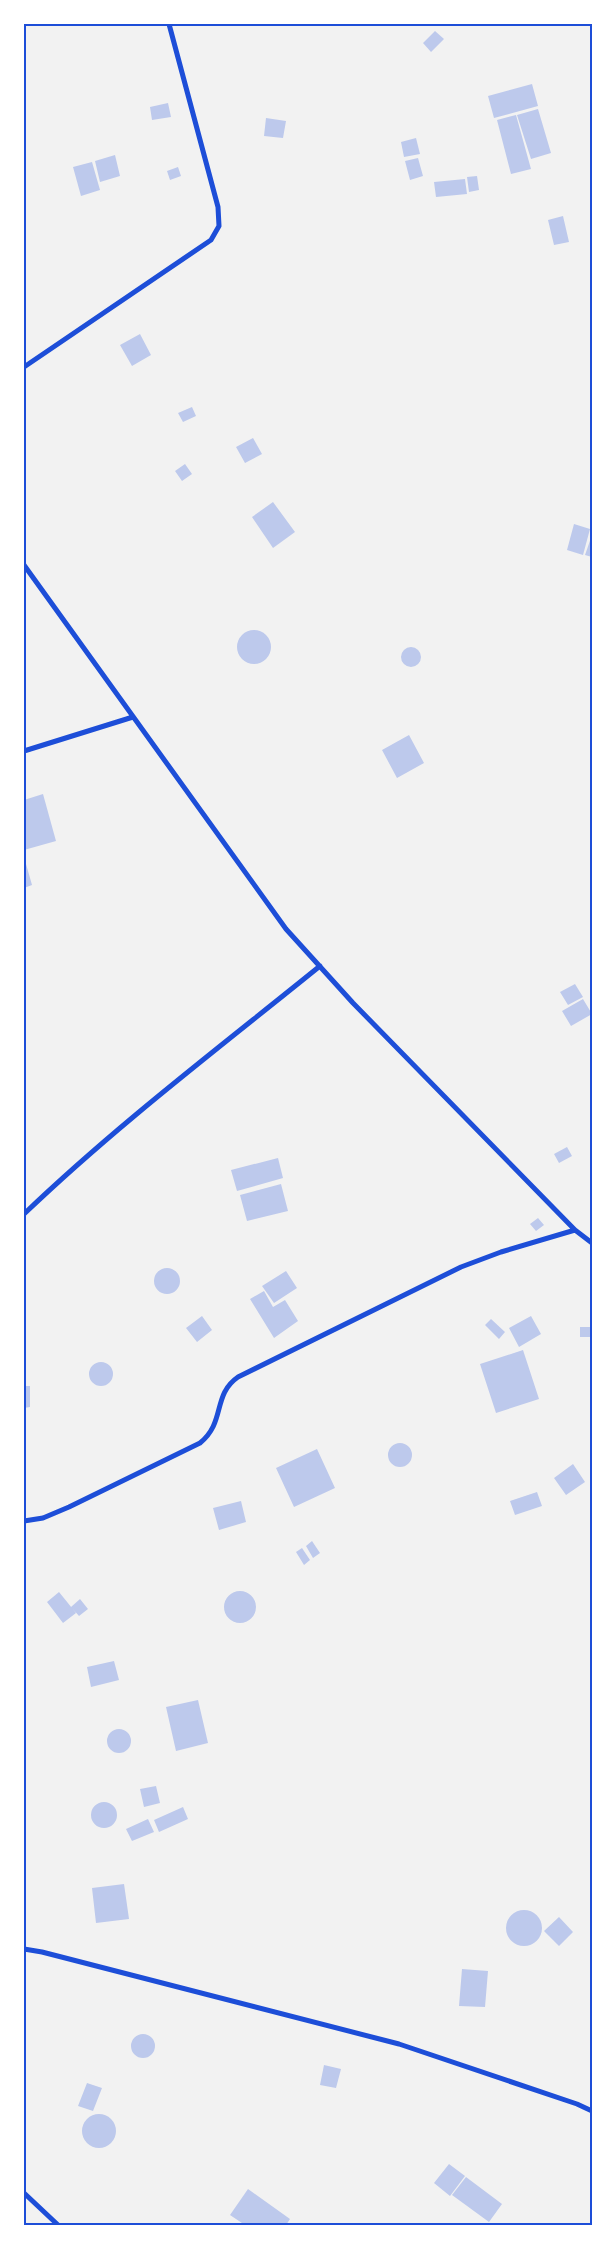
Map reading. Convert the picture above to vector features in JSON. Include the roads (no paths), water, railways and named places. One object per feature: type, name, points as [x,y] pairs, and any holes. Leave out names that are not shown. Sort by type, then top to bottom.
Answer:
[{"type":"street","points":[[24,367],[211,240],[219,226],[218,207],[169,24]]},
{"type":"street","points":[[24,565],[286,929],[353,1004],[575,1230],[592,1244]]},
{"type":"street","points":[[24,751],[133,717]]},
{"type":"street","points":[[24,1214],[57,1182],[160,1095],[320,966]]},
{"type":"street","points":[[24,1521],[43,1518],[69,1507],[200,1443],[211,1434],[228,1384],[238,1377],[461,1267],[501,1252],[575,1230]]},
{"type":"street","points":[[24,1950],[42,1952],[398,2044],[540,2091],[592,2111]]},
{"type":"street","points":[[24,2193],[58,2225]]}]
